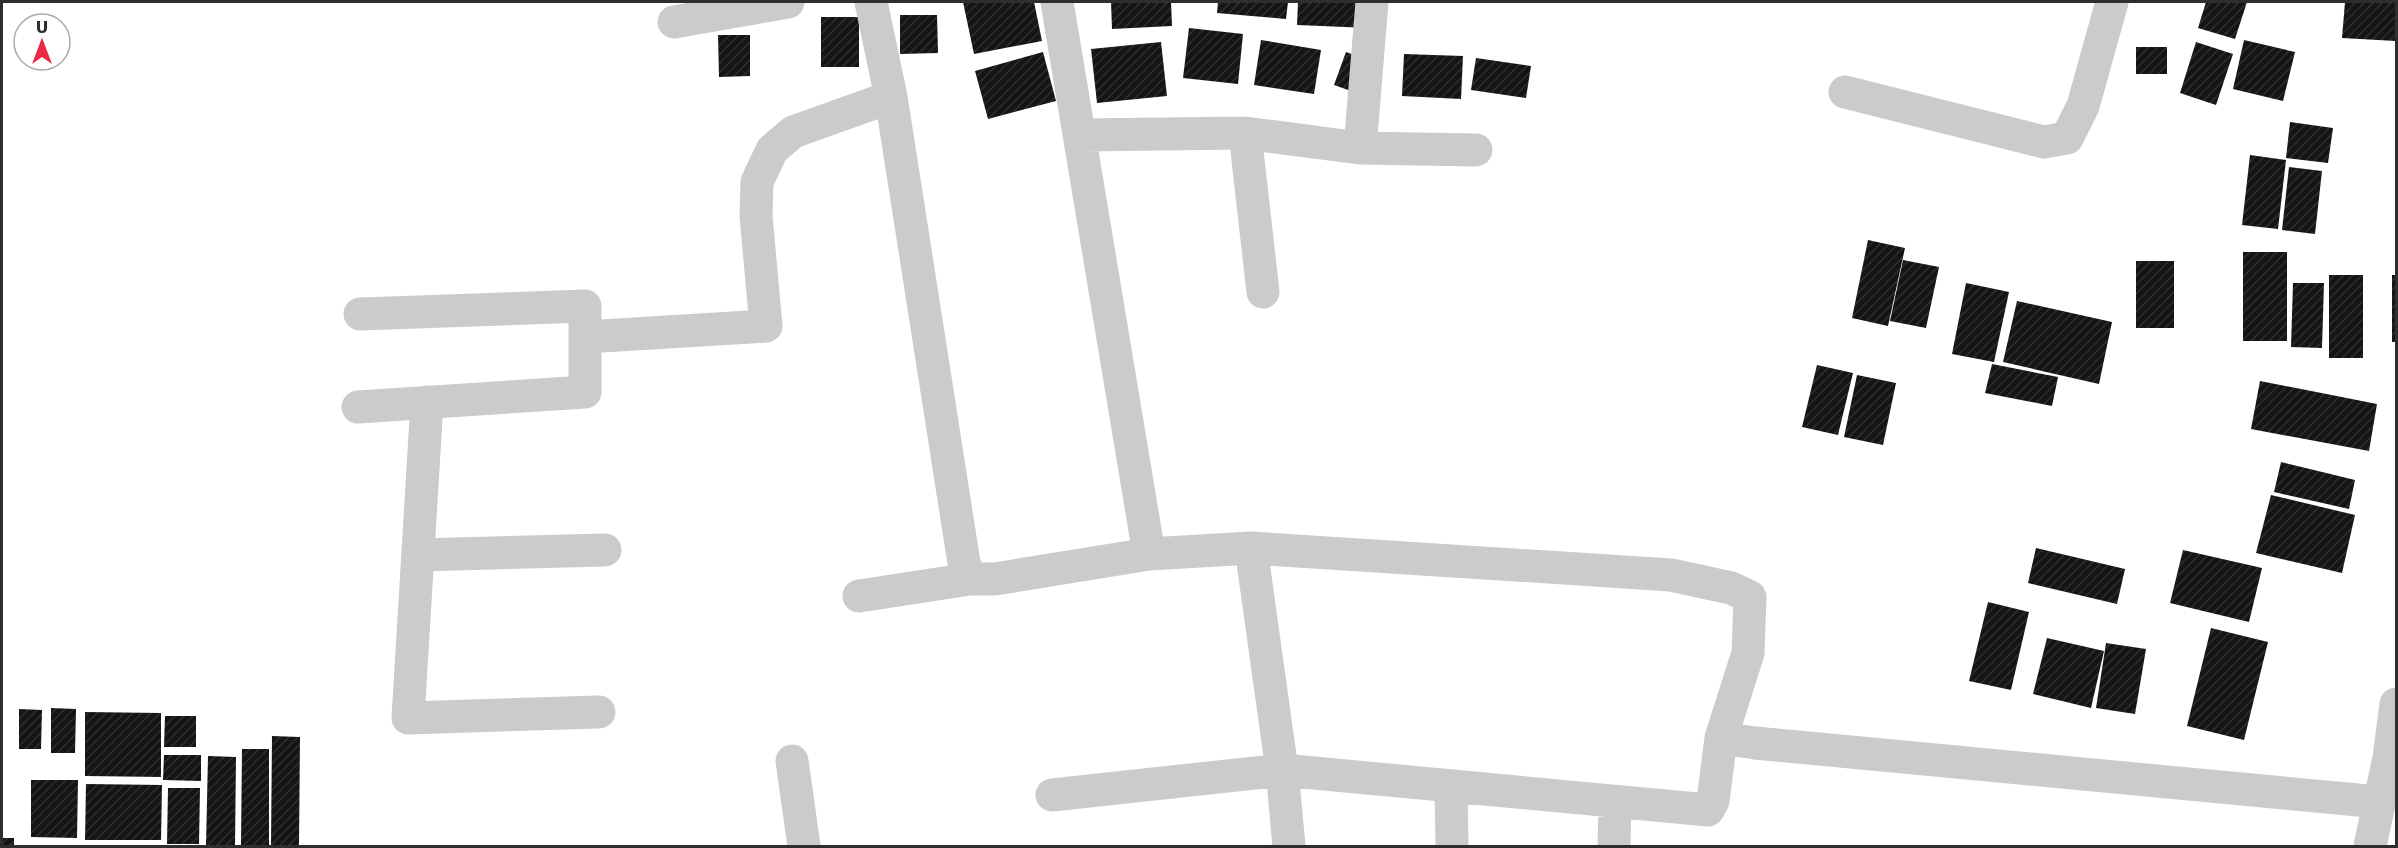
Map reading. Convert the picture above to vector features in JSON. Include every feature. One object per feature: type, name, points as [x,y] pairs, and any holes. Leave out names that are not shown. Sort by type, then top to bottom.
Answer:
[{"type":"street","points":[[871,2],[891,97],[964,563],[970,579]]},
{"type":"street","points":[[1057,2],[1149,554]]},
{"type":"street","points":[[1360,148],[1372,2]]},
{"type":"street","points":[[1845,92],[2044,142],[2067,138],[2083,106],[2112,2]]},
{"type":"street","points":[[674,22],[768,3]]},
{"type":"street","points":[[585,337],[766,326],[756,216],[757,182],[772,150],[793,132],[891,97]]},
{"type":"street","points":[[1080,135],[1245,133],[1360,148],[1476,150]]},
{"type":"street","points":[[1245,133],[1263,292]]},
{"type":"street","points":[[358,407],[585,392],[585,306],[360,314]]},
{"type":"street","points":[[427,402],[408,718],[599,712]]},
{"type":"street","points":[[859,596],[970,579],[995,579],[1149,554],[1251,548],[1671,576],[1731,588],[1750,597],[1748,653],[1720,738],[1713,801],[1708,810],[1282,770],[1052,795]]},
{"type":"street","points":[[1251,548],[1282,770],[1289,846]]},
{"type":"street","points":[[418,555],[605,550]]},
{"type":"street","points":[[2370,846],[2379,802],[2393,759],[2397,704]]},
{"type":"street","points":[[1720,738],[2379,802]]},
{"type":"street","points":[[792,762],[804,846]]},
{"type":"street","points":[[1450,786],[1452,846]]},
{"type":"street","points":[[1614,846],[1615,802]]},
{"type":"building","points":[[963,2],[1034,2],[1042,41],[974,54]]},
{"type":"building","points":[[1111,2],[1171,2],[1172,26],[1112,29]]},
{"type":"building","points":[[1218,2],[1288,2],[1286,19],[1217,13]]},
{"type":"building","points":[[1298,2],[1370,2],[1369,28],[1297,25]]},
{"type":"building","points":[[2206,2],[2247,2],[2235,39],[2198,28]]},
{"type":"building","points":[[2345,2],[2396,2],[2396,41],[2342,38]]},
{"type":"building","points":[[900,15],[937,15],[938,53],[900,54]]},
{"type":"building","points":[[821,17],[859,17],[859,67],[821,67]]},
{"type":"building","points":[[1189,28],[1243,34],[1238,84],[1183,78]]},
{"type":"building","points":[[718,35],[750,35],[750,76],[719,77]]},
{"type":"building","points":[[1261,40],[1321,50],[1314,94],[1254,85]]},
{"type":"building","points":[[2244,40],[2295,52],[2283,101],[2233,89]]},
{"type":"building","points":[[1161,42],[1167,96],[1097,103],[1091,49]]},
{"type":"building","points":[[2196,42],[2233,54],[2216,105],[2180,93]]},
{"type":"building","points":[[2136,47],[2167,47],[2167,74],[2136,74]]},
{"type":"building","points":[[1043,52],[1056,101],[988,119],[975,71]]},
{"type":"building","points":[[1346,52],[1380,64],[1368,97],[1334,85]]},
{"type":"building","points":[[1404,54],[1463,56],[1461,99],[1402,96]]},
{"type":"building","points":[[1476,58],[1531,66],[1526,98],[1471,90]]},
{"type":"building","points":[[2290,122],[2333,128],[2328,163],[2286,158]]},
{"type":"building","points":[[2250,155],[2286,160],[2278,229],[2242,225]]},
{"type":"building","points":[[2289,167],[2322,171],[2315,234],[2282,230]]},
{"type":"building","points":[[1868,240],[1905,248],[1888,326],[1852,318]]},
{"type":"building","points":[[2243,252],[2287,252],[2287,341],[2243,341]]},
{"type":"building","points":[[1903,260],[1939,267],[1926,328],[1890,321]]},
{"type":"building","points":[[2136,261],[2174,261],[2174,328],[2136,328]]},
{"type":"building","points":[[2329,275],[2363,275],[2363,358],[2329,358]]},
{"type":"building","points":[[2392,275],[2396,275],[2396,342],[2392,342]]},
{"type":"building","points":[[1966,283],[2009,292],[1994,362],[1952,354]]},
{"type":"building","points":[[2293,283],[2324,283],[2322,348],[2291,347]]},
{"type":"building","points":[[2017,301],[2112,322],[2099,384],[2003,362]]},
{"type":"building","points":[[1992,364],[2058,377],[2052,406],[1985,393]]},
{"type":"building","points":[[1817,365],[1853,373],[1838,435],[1802,427]]},
{"type":"building","points":[[1857,375],[1896,383],[1883,445],[1844,437]]},
{"type":"building","points":[[2260,381],[2377,404],[2369,451],[2251,429]]},
{"type":"building","points":[[2281,462],[2355,480],[2349,509],[2274,492]]},
{"type":"building","points":[[2271,495],[2355,515],[2342,573],[2256,553]]},
{"type":"building","points":[[2036,548],[2125,569],[2117,604],[2028,583]]},
{"type":"building","points":[[2183,550],[2262,568],[2249,622],[2170,603]]},
{"type":"building","points":[[1988,602],[2029,612],[2011,690],[1969,681]]},
{"type":"building","points":[[2211,628],[2268,642],[2244,740],[2187,726]]},
{"type":"building","points":[[2047,638],[2104,651],[2091,708],[2033,694]]},
{"type":"building","points":[[2106,643],[2146,649],[2135,714],[2096,708]]},
{"type":"building","points":[[51,708],[76,709],[75,753],[51,753]]},
{"type":"building","points":[[19,709],[42,710],[41,749],[19,749]]},
{"type":"building","points":[[85,712],[161,713],[161,777],[85,776]]},
{"type":"building","points":[[165,716],[196,716],[196,747],[164,747]]},
{"type":"building","points":[[272,736],[300,737],[299,846],[271,846]]},
{"type":"building","points":[[242,749],[269,749],[269,846],[241,845]]},
{"type":"building","points":[[164,755],[201,755],[201,781],[163,780]]},
{"type":"building","points":[[208,756],[236,757],[235,846],[206,846]]},
{"type":"building","points":[[31,780],[78,780],[77,838],[31,837]]},
{"type":"building","points":[[86,784],[162,785],[161,840],[85,840]]},
{"type":"building","points":[[168,788],[200,788],[199,844],[167,844]]},
{"type":"building","points":[[2,838],[14,838],[14,846],[2,846]]}]
